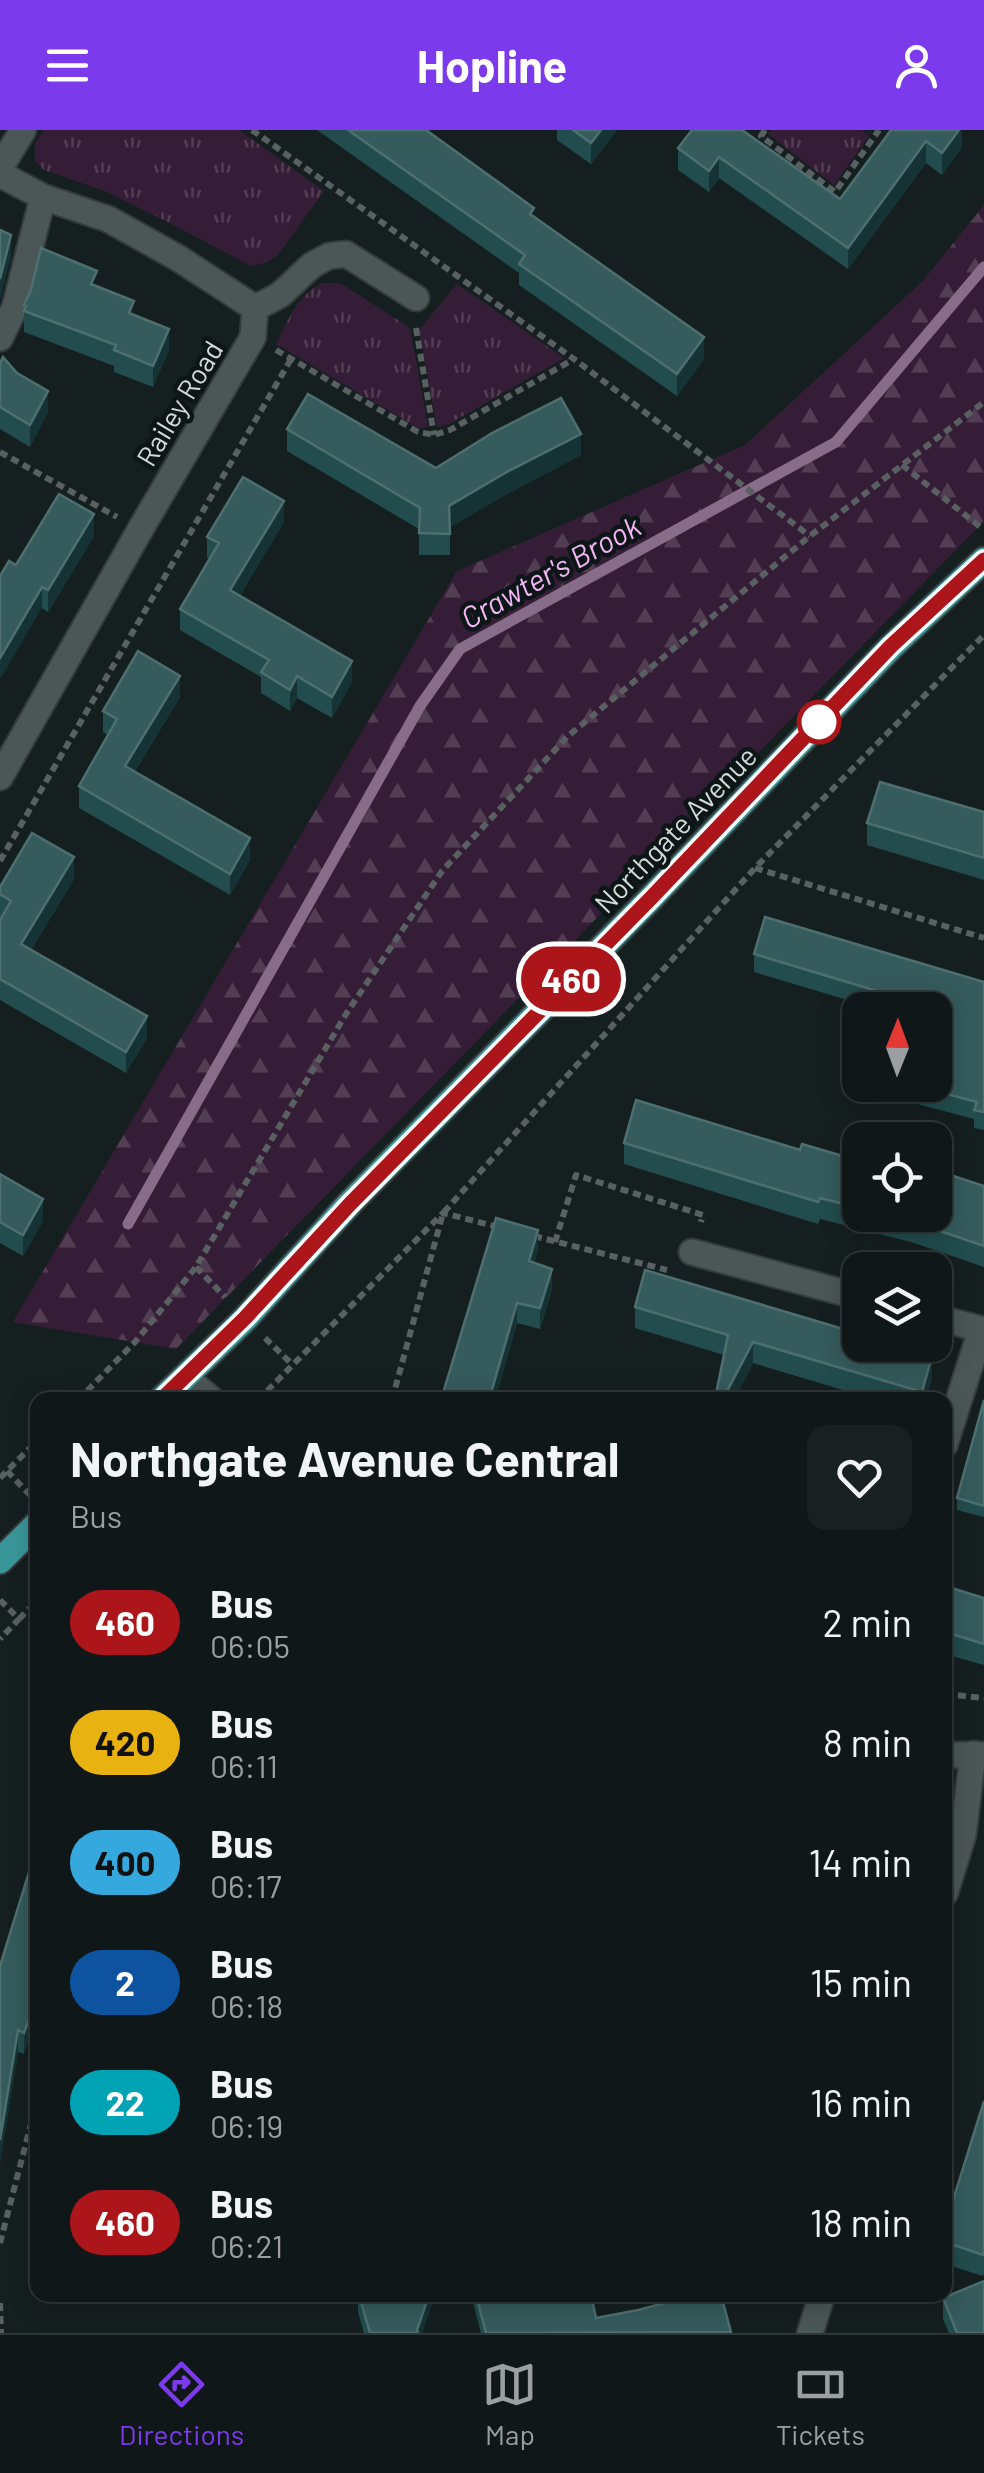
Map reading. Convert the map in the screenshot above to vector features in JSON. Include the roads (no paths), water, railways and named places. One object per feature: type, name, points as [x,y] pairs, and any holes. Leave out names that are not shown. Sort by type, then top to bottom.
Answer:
[{"type":"main road","name":"Northgate Avenue","points":[[169,1392],[245,1318],[350,1204],[652,897],[891,646],[984,560]]},
{"type":"main road","points":[[0,1561],[30,1531]]},
{"type":"street","points":[[23,130],[0,170],[44,197],[108,219],[255,308],[280,294],[312,265],[329,256],[346,254],[419,309]]},
{"type":"street","points":[[0,338],[15,307],[44,197]]},
{"type":"street","name":"Railey Road","points":[[0,778],[253,338],[255,308]]},
{"type":"street","points":[[692,1252],[842,1292]]},
{"type":"street","points":[[952,1322],[982,1330],[952,1422]]},
{"type":"street","points":[[185,1376],[203,1392]]},
{"type":"street","points":[[952,1755],[978,1754],[952,1870]]},
{"type":"street","points":[[810,2333],[820,2302]]},
{"type":"waterway","name":"Crawter's Brook","points":[[128,1224],[420,706],[460,649],[836,442],[984,267]]}]
